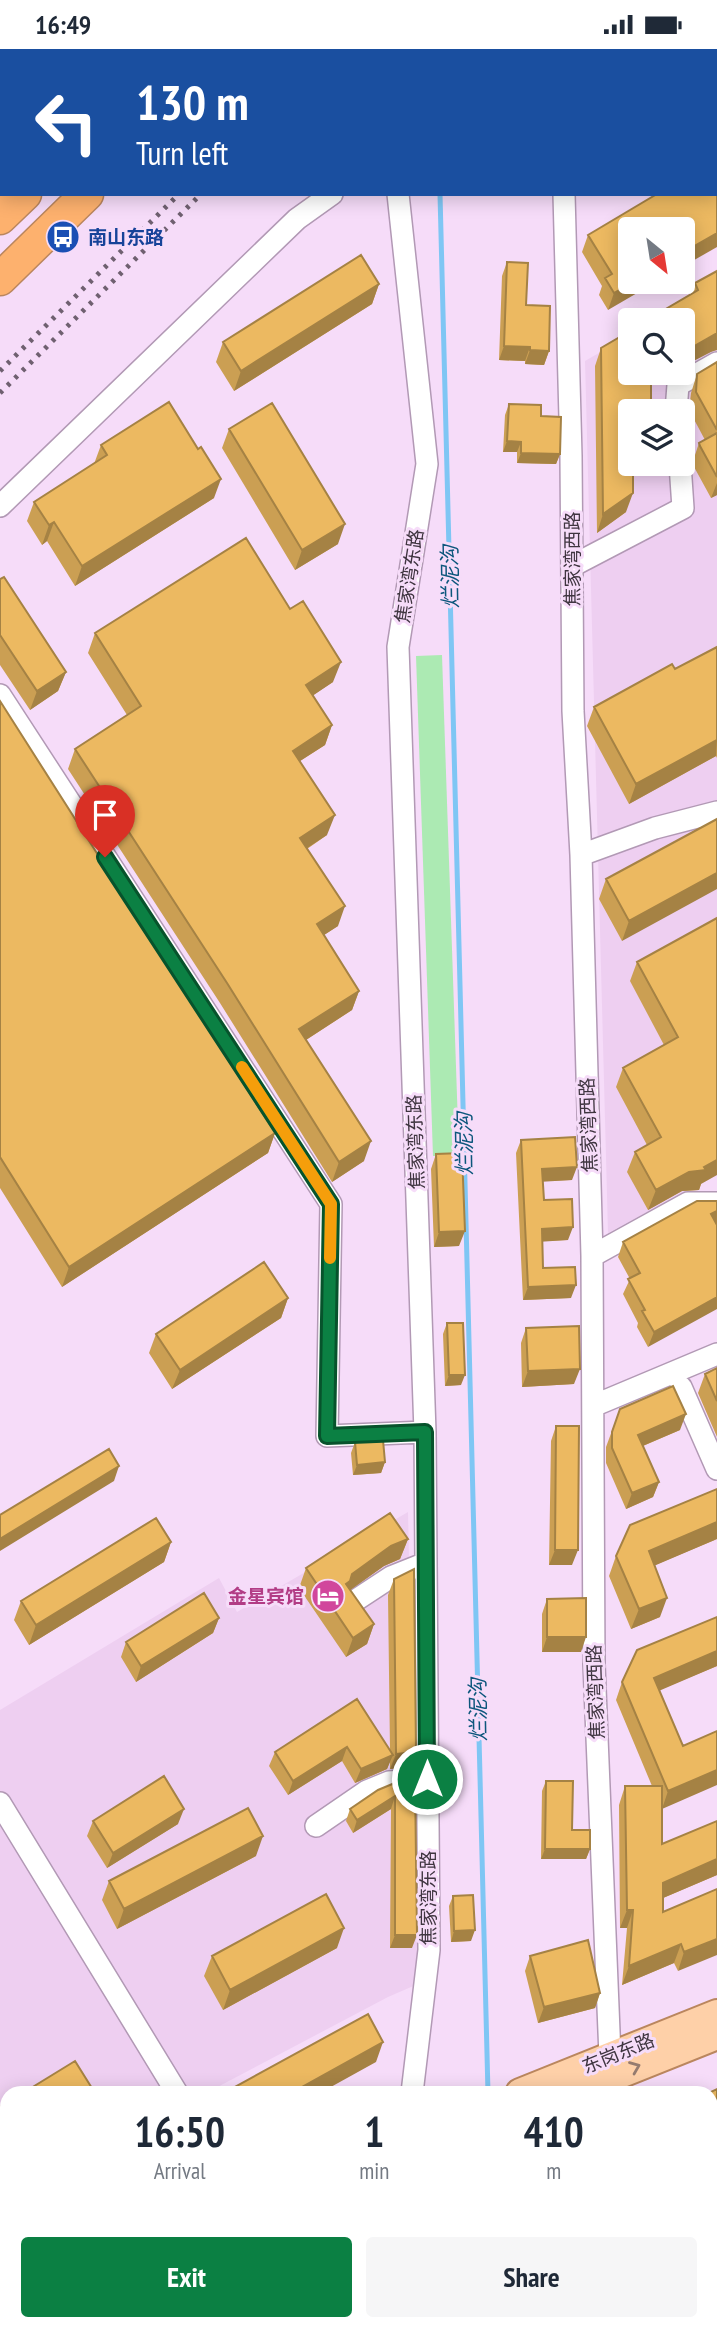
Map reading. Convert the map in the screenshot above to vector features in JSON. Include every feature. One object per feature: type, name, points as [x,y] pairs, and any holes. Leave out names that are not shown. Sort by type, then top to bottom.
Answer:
[{"type":"highway","points":[[0,218],[23,196]]},
{"type":"highway","points":[[0,279],[85,196]]},
{"type":"main road","name":"东岗东路","points":[[543,2086],[717,2014]]},
{"type":"main road","name":"东岗东路","points":[[590,2086],[717,2035]]},
{"type":"street","points":[[0,506],[297,219],[329,196]]},
{"type":"street","name":"焦家湾东路","points":[[398,196],[427,464],[398,647],[425,1432],[429,1950],[413,2086]]},
{"type":"street","name":"焦家湾西路","points":[[564,196],[571,456],[573,711],[581,855],[592,1256],[594,1664],[610,2056]]},
{"type":"street","points":[[677,399],[678,386],[717,363]]},
{"type":"street","points":[[572,566],[683,508],[681,476]]},
{"type":"street","points":[[0,695],[331,1204],[327,1436],[425,1432]]},
{"type":"street","points":[[581,855],[656,828],[717,812]]},
{"type":"street","points":[[592,1256],[688,1203],[717,1203]]},
{"type":"street","points":[[593,1406],[717,1354]]},
{"type":"street","points":[[681,1387],[717,1469]]},
{"type":"street","points":[[356,1600],[391,1577],[426,1563]]},
{"type":"street","points":[[316,1826],[367,1791],[389,1782],[427,1779]]},
{"type":"street","points":[[0,1803],[173,2086]]},
{"type":"shaded area","points":[[717,284],[717,1175],[608,1233],[585,361],[618,342],[618,385],[695,385],[694,308]]},
{"type":"shaded area","points":[[408,1512],[418,1984],[388,1997],[219,2086],[0,2086],[0,1710],[219,1578],[237,1612]]},
{"type":"green space","points":[[442,655],[459,1155],[433,1156],[416,656]]},
{"type":"building","points":[[654,196],[717,196],[717,233],[695,246],[695,217],[618,217]]},
{"type":"building","points":[[618,217],[618,291],[614,293],[605,278],[612,274],[588,235]]},
{"type":"building","points":[[361,255],[379,284],[241,371],[223,342]]},
{"type":"building","points":[[507,262],[528,263],[526,305],[550,306],[549,351],[504,346]]},
{"type":"building","points":[[717,271],[717,333],[695,346],[695,308],[667,308],[695,294],[698,290],[695,283]]},
{"type":"building","points":[[618,338],[618,385],[651,385],[651,399],[618,399],[618,476],[633,476],[633,493],[603,514],[601,348]]},
{"type":"building","points":[[717,362],[717,430],[696,392],[697,374]]},
{"type":"building","points":[[169,402],[198,449],[201,447],[221,479],[82,566],[54,522],[49,525],[34,502],[107,455],[101,445]]},
{"type":"building","points":[[272,403],[345,524],[302,550],[229,429]]},
{"type":"building","points":[[509,404],[541,405],[541,416],[561,417],[560,454],[521,453],[521,442],[507,441]]},
{"type":"building","points":[[717,433],[717,477],[699,443]]},
{"type":"building","points":[[246,538],[290,609],[303,601],[341,662],[306,685],[332,725],[293,751],[335,815],[300,838],[345,906],[317,924],[359,991],[299,1029],[371,1141],[339,1162],[75,749],[141,706],[95,633]]},
{"type":"building","points":[[4,577],[66,672],[37,691],[0,635],[0,579]]},
{"type":"building","points":[[717,647],[717,740],[636,784],[594,707],[672,664],[675,669]]},
{"type":"building","points":[[0,701],[275,1133],[69,1267],[0,1157]]},
{"type":"building","points":[[717,819],[717,873],[629,921],[606,879]]},
{"type":"building","points":[[717,918],[717,1160],[704,1167],[706,1170],[689,1172],[656,1190],[635,1152],[661,1137],[623,1068],[678,1037],[637,962]]},
{"type":"building","points":[[575,1137],[577,1167],[542,1169],[544,1200],[572,1199],[573,1227],[542,1229],[543,1268],[575,1267],[576,1285],[528,1287],[521,1140]]},
{"type":"building","points":[[462,1153],[465,1231],[439,1232],[436,1154]]},
{"type":"building","points":[[697,1201],[717,1201],[717,1211],[711,1214],[717,1225],[717,1297],[654,1332],[628,1279],[640,1273],[623,1242]]},
{"type":"building","points":[[264,1262],[288,1298],[180,1370],[156,1334]]},
{"type":"building","points":[[447,1323],[463,1323],[465,1375],[449,1375]]},
{"type":"building","points":[[579,1326],[580,1369],[528,1371],[526,1328]]},
{"type":"building","points":[[717,1368],[717,1401],[705,1374]]},
{"type":"building","points":[[673,1386],[686,1414],[638,1435],[659,1482],[632,1493],[612,1448],[612,1432],[620,1409]]},
{"type":"building","points":[[556,1426],[579,1426],[578,1550],[555,1550]]},
{"type":"building","points":[[383,1440],[385,1462],[357,1465],[355,1442]]},
{"type":"building","points":[[109,1449],[119,1466],[0,1539],[0,1515]]},
{"type":"building","points":[[717,1489],[717,1522],[649,1551],[667,1598],[639,1609],[616,1556],[630,1525]]},
{"type":"building","points":[[390,1513],[408,1539],[391,1546],[352,1574],[346,1584],[374,1624],[353,1638],[306,1568]]},
{"type":"building","points":[[156,1518],[171,1542],[36,1625],[21,1601]]},
{"type":"building","points":[[414,1569],[416,1752],[396,1754],[394,1579]]},
{"type":"building","points":[[204,1593],[219,1618],[141,1666],[126,1642]]},
{"type":"building","points":[[586,1598],[586,1637],[547,1637],[547,1599]]},
{"type":"building","points":[[717,1617],[717,1651],[654,1678],[683,1746],[717,1731],[717,1770],[668,1791],[622,1682],[637,1650]]},
{"type":"building","points":[[357,1699],[393,1755],[361,1769],[347,1747],[293,1781],[275,1752]]},
{"type":"building","points":[[164,1776],[184,1809],[113,1853],[93,1821]]},
{"type":"building","points":[[415,1781],[417,1935],[395,1935],[395,1796],[357,1820],[350,1809],[378,1790],[397,1782]]},
{"type":"building","points":[[546,1781],[573,1781],[572,1830],[590,1830],[590,1849],[545,1849]]},
{"type":"building","points":[[625,1786],[662,1786],[662,1844],[717,1821],[717,1859],[663,1883],[663,1912],[717,1889],[717,1939],[684,1952],[681,1944],[629,1966],[633,1910],[627,1910]]},
{"type":"building","points":[[248,1808],[263,1836],[124,1909],[109,1881]]},
{"type":"building","points":[[326,1894],[344,1928],[230,1990],[212,1956]]},
{"type":"building","points":[[473,1895],[475,1930],[454,1931],[453,1896]]},
{"type":"building","points":[[588,1940],[600,1993],[544,2007],[530,1956]]},
{"type":"building","points":[[368,2014],[383,2042],[304,2086],[236,2086]]},
{"type":"building","points":[[75,2061],[91,2086],[34,2086]]},
{"type":"waterway","name":"烂泥沟","points":[[440,196],[488,2086]]},
{"type":"railway","points":[[0,371],[177,196]]},
{"type":"railway","points":[[0,393],[199,196]]},
{"type":"slow traffic","points":[[242,1067],[331,1204],[330,1258]]},
{"type":"place","name":"南山东路","points":[[63,237]]},
{"type":"place","name":"金星宾馆","points":[[328,1596]]},
{"type":"route","points":[[105,857],[331,1204],[327,1436],[425,1432],[427,1779]]}]
